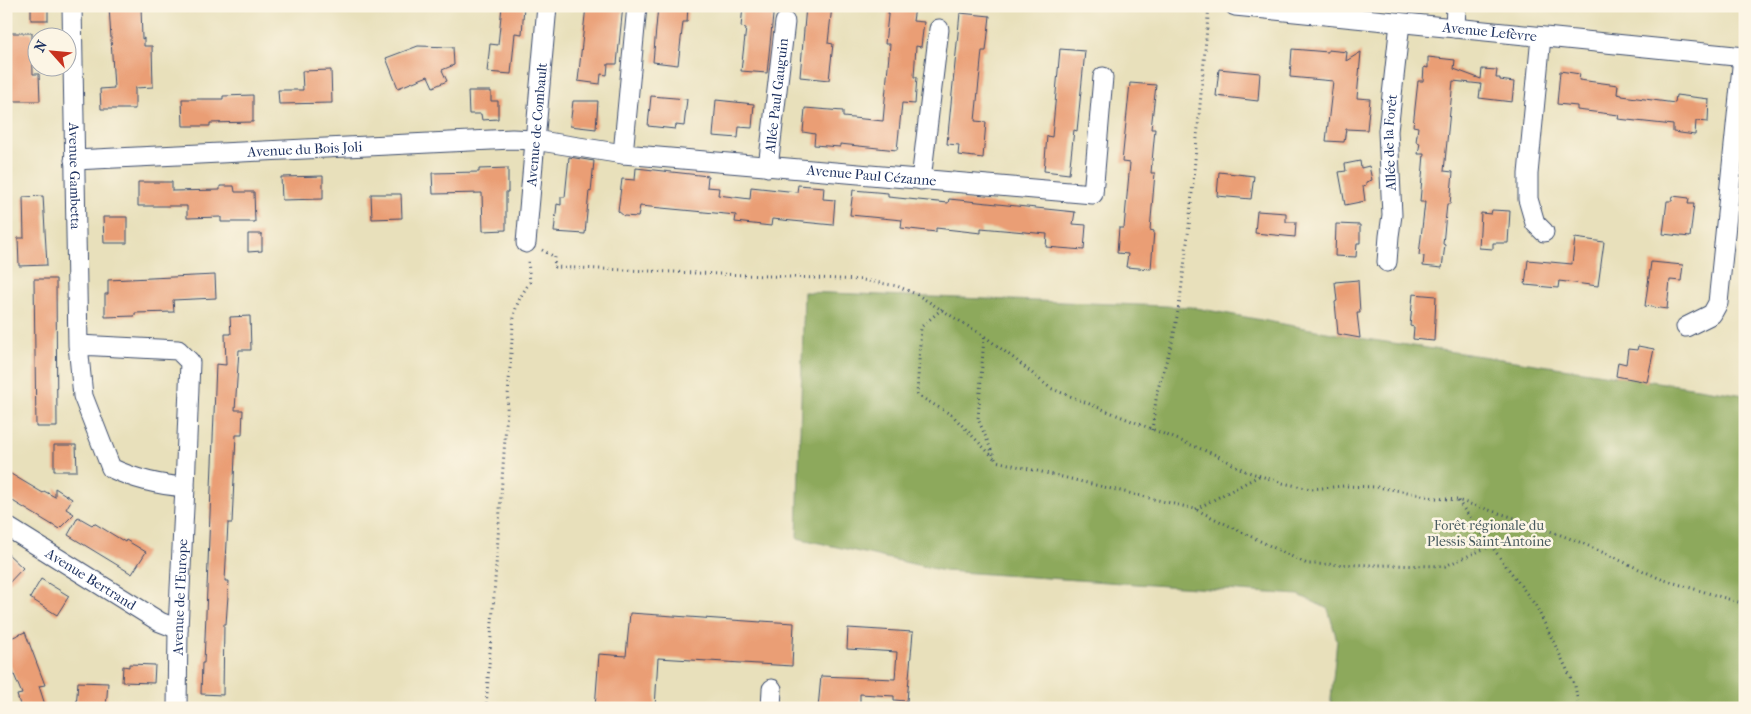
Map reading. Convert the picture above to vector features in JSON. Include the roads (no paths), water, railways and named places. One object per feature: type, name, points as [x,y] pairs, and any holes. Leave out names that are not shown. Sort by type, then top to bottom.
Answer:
[{"type":"street","name":"Avenue Gambetta","points":[[72,6],[78,345],[82,396],[112,468],[128,476],[169,486],[185,487]]},
{"type":"street","name":"Avenue de Combault","points":[[526,243],[547,6]]},
{"type":"street","points":[[623,154],[637,6]]},
{"type":"street","name":"Avenue Lefèvre","points":[[1235,6],[1744,57]]},
{"type":"street","points":[[1455,28],[1456,6]]},
{"type":"street","name":"Allée Paul Gauguin","points":[[768,167],[784,22]]},
{"type":"street","name":"Allée de la Forêt","points":[[1387,262],[1392,215],[1388,131],[1400,23]]},
{"type":"street","points":[[921,180],[939,29]]},
{"type":"street","points":[[1541,37],[1528,174],[1528,199],[1535,223],[1544,232]]},
{"type":"street","points":[[1686,327],[1712,314],[1718,303],[1744,57]]},
{"type":"street","name":"Avenue Paul Cézanne","points":[[534,140],[623,154],[1093,194],[1103,77]]},
{"type":"street","name":"Avenue du Bois Joli","points":[[74,160],[512,139],[534,140]]},
{"type":"street","name":"Avenue de l'Europe","points":[[78,345],[178,350],[190,362],[178,629],[177,708]]},
{"type":"street","name":"Avenue Bertrand","points":[[6,526],[160,622],[178,629]]},
{"type":"park label","name":"Forêt régionale du Plessis Saint-Antoine","points":[[1489,534]]}]
